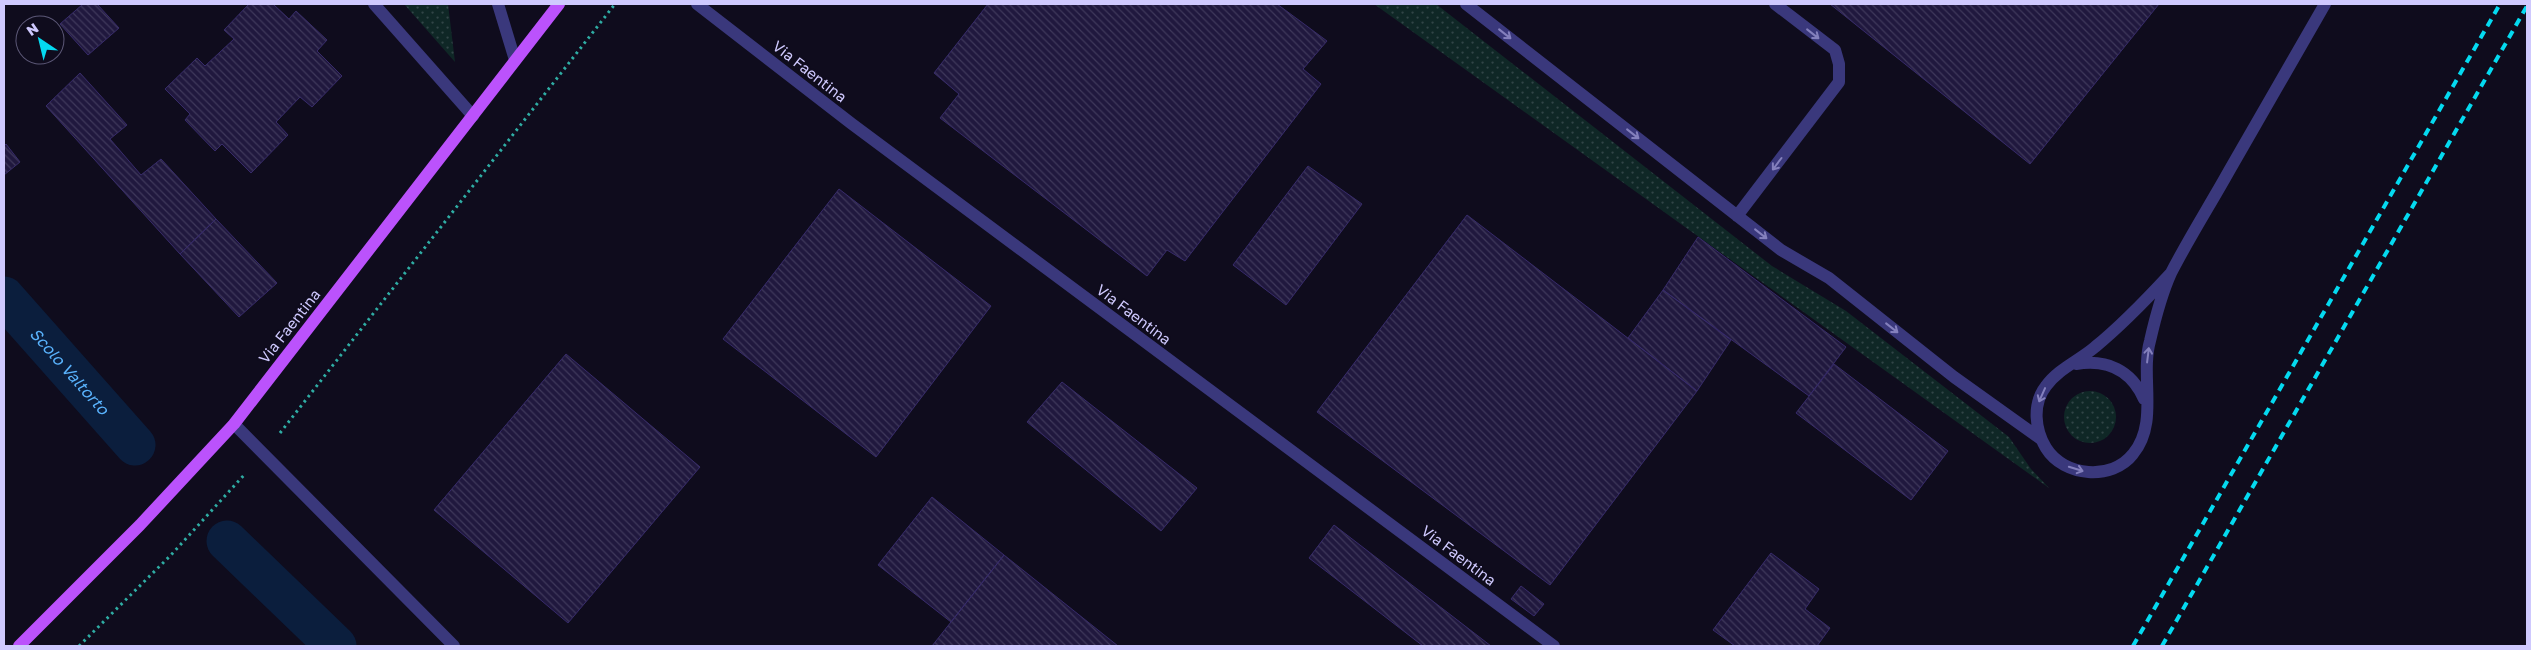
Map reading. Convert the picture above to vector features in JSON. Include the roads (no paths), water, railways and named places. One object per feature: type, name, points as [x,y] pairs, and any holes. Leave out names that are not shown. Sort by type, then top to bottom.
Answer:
[{"type":"main road","name":"Via Faentina","points":[[18,646],[140,525],[234,424],[560,4]]},
{"type":"street","points":[[374,4],[473,116]]},
{"type":"street","points":[[498,4],[515,60]]},
{"type":"street","name":"Via Faentina","points":[[697,4],[852,124],[1554,646]]},
{"type":"street","points":[[1466,4],[1781,250],[1829,278],[1954,378],[2041,439]]},
{"type":"street","points":[[1738,216],[1839,82],[1839,64],[1835,50],[1774,4]]},
{"type":"street","points":[[2170,274],[2122,324],[2074,364],[2058,373],[2045,387],[2038,403],[2036,422],[2041,439],[2050,454],[2065,466],[2082,472],[2101,472],[2118,466],[2133,455],[2143,440],[2147,422],[2146,368],[2149,342],[2170,274],[2325,4]]},
{"type":"street","points":[[2074,364],[2092,362],[2110,365],[2126,374],[2139,387],[2146,404]]},
{"type":"street","points":[[234,424],[454,646]]},
{"type":"waterway","name":"Scolo Valtorto","points":[[4,297],[135,445]]},
{"type":"waterway","name":"Scolo Valtorto","points":[[227,541],[336,646]]},
{"type":"railway","points":[[2133,646],[2500,4]]},
{"type":"railway","points":[[2162,646],[2527,6]]}]
